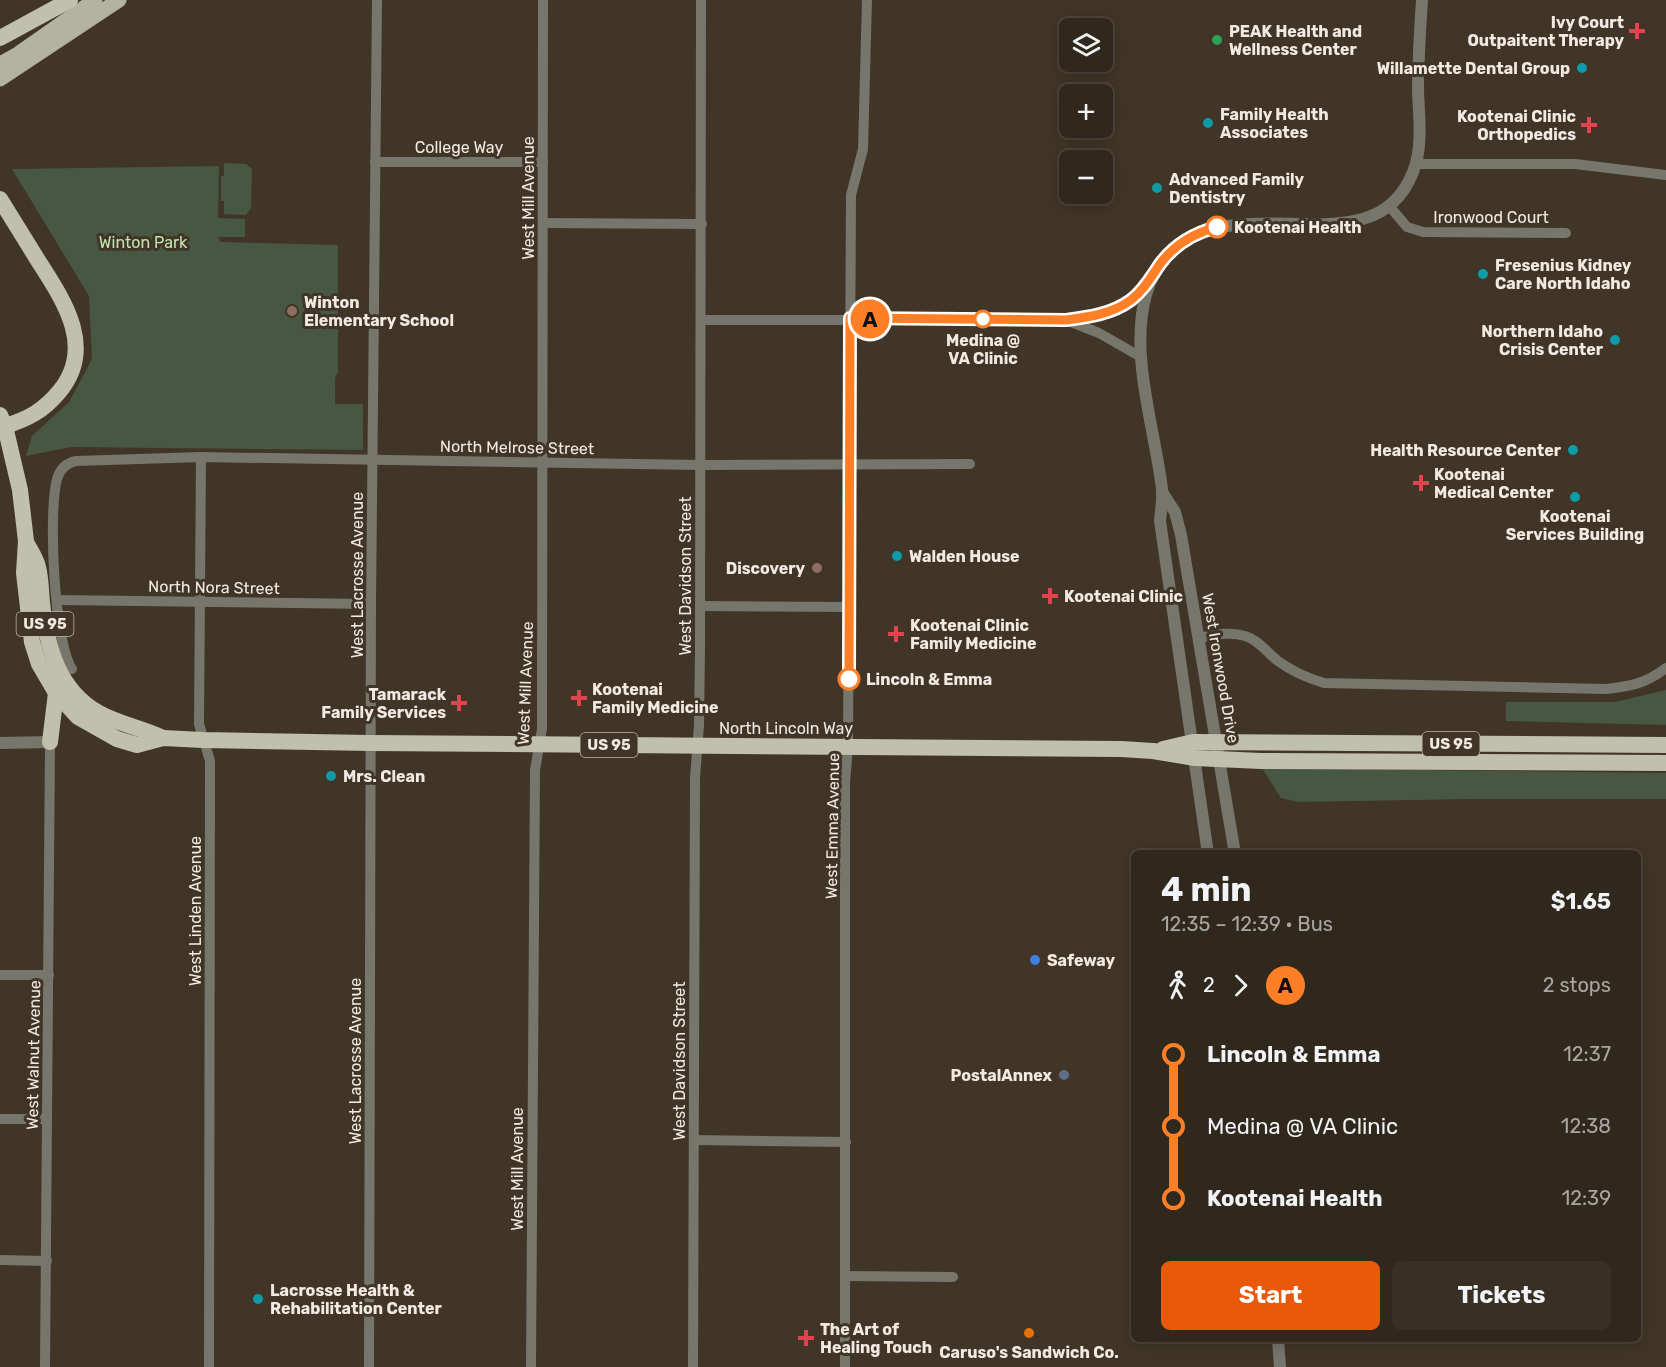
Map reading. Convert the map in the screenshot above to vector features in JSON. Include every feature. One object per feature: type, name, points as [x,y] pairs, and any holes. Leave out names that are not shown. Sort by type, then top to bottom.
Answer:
[{"type":"highway","points":[[0,38],[70,0]]},
{"type":"highway","points":[[0,199],[65,304],[73,324],[75,341],[71,370],[63,387],[43,408],[27,419],[2,420]]},
{"type":"highway","name":"US 95","points":[[2,420],[20,490],[26,541],[24,573],[32,642],[39,664],[56,693],[86,723],[117,739],[137,745],[164,738],[203,740]]},
{"type":"highway","name":"US 95","points":[[26,541],[38,566],[46,633],[53,658],[65,681],[82,700],[97,712],[164,738]]},
{"type":"highway","points":[[50,742],[56,693]]},
{"type":"highway","points":[[50,742],[67,727],[75,723],[86,723]]},
{"type":"highway","name":"North Lincoln Way","points":[[203,740],[1194,750]]},
{"type":"highway","name":"US 95","points":[[1194,750],[1217,742],[1666,745]]},
{"type":"highway","name":"US 95","points":[[1194,750],[1220,760],[1666,763]]},
{"type":"main road","points":[[0,64],[95,0]]},
{"type":"main road","points":[[0,79],[119,0]]},
{"type":"street","name":"West Lacrosse Avenue","points":[[369,1367],[370,742],[377,0]]},
{"type":"street","name":"West Mill Avenue","points":[[531,1367],[535,770],[542,729],[543,0]]},
{"type":"street","name":"West Davidson Street","points":[[693,1367],[695,789],[699,724],[702,320],[701,0]]},
{"type":"street","name":"West Emma Avenue","points":[[845,1367],[845,783],[848,746],[851,195],[863,149],[867,0]]},
{"type":"street","name":"West Ironwood Drive","points":[[1208,850],[1160,521],[1162,492],[1141,357],[1141,318],[1146,295],[1159,266],[1176,247],[1190,237],[1215,227],[1241,223],[1344,224],[1382,213],[1389,207],[1408,184],[1416,164],[1419,143],[1419,41],[1422,0]]},
{"type":"street","name":"College Way","points":[[375,162],[543,162]]},
{"type":"street","points":[[1416,164],[1575,165],[1666,175]]},
{"type":"street","name":"Ironwood Court","points":[[1389,207],[1407,227],[1423,232],[1566,233]]},
{"type":"street","points":[[543,223],[702,224]]},
{"type":"street","points":[[702,320],[850,318],[1066,320],[1112,311],[1132,299],[1152,279]]},
{"type":"street","points":[[1066,320],[1099,333],[1141,357]]},
{"type":"street","name":"North Melrose Street","points":[[57,600],[54,559],[56,490],[58,477],[66,465],[75,460],[201,457],[701,465],[970,464]]},
{"type":"street","name":"West Linden Avenue","points":[[201,457],[199,724],[210,761],[209,1367]]},
{"type":"street","name":"West Ironwood Drive","points":[[1162,492],[1175,512],[1181,535],[1234,850]]},
{"type":"street","points":[[57,600],[64,654],[72,669]]},
{"type":"street","name":"North Nora Street","points":[[57,600],[371,603]]},
{"type":"street","points":[[700,606],[849,606]]},
{"type":"street","points":[[1199,638],[1234,633],[1247,636],[1263,646],[1276,660],[1292,671],[1305,678],[1324,683],[1606,689],[1642,683],[1652,679],[1666,668]]},
{"type":"street","points":[[0,743],[50,742]]},
{"type":"street","name":"West Walnut Avenue","points":[[45,1367],[50,742]]},
{"type":"street","points":[[0,975],[49,975]]},
{"type":"street","points":[[0,1119],[47,1119]]},
{"type":"street","points":[[694,1140],[846,1142]]},
{"type":"street","points":[[0,1260],[47,1261]]},
{"type":"street","points":[[846,1276],[953,1277]]},
{"type":"street","points":[[1278,1342],[1280,1367]]},
{"type":"green space","points":[[224,163],[246,164],[252,169],[251,208],[246,215],[224,214],[224,201],[221,201],[221,176],[224,176]]},
{"type":"green space","name":"Winton Park","points":[[219,166],[218,218],[245,219],[245,237],[218,237],[221,242],[338,245],[338,372],[335,378],[335,404],[363,404],[363,450],[71,447],[26,456],[32,436],[69,402],[92,359],[89,296],[12,169]]},
{"type":"green space","points":[[1666,690],[1666,725],[1506,721],[1506,702],[1615,702]]},
{"type":"green space","points":[[1262,768],[1666,773],[1666,799],[1298,802],[1281,798]]},
{"type":"bus line","name":"A","points":[[849,679],[850,318],[1066,320],[1101,314],[1112,311],[1139,293],[1176,247],[1200,232],[1217,227]]},
{"type":"place","name":"Ivy Court Outpaitent Therapy","points":[[1637,31]]},
{"type":"place","name":"PEAK Health and Wellness Center","points":[[1217,40]]},
{"type":"place","name":"Willamette Dental Group","points":[[1582,68]]},
{"type":"place","name":"Family Health Associates","points":[[1208,123]]},
{"type":"place","name":"Kootenai Clinic Orthopedics","points":[[1589,125]]},
{"type":"place","name":"Advanced Family Dentistry","points":[[1157,188]]},
{"type":"place","name":"Kootenai Health","points":[[1217,227]]},
{"type":"place","name":"Fresenius Kidney Care North Idaho","points":[[1483,274]]},
{"type":"place","name":"Winton Elementary School","points":[[292,311]]},
{"type":"place","name":"Medina @ VA Clinic","points":[[983,319]]},
{"type":"place","name":"Northern Idaho Crisis Center","points":[[1615,340]]},
{"type":"place","name":"Health Resource Center","points":[[1573,450]]},
{"type":"place","name":"Kootenai Medical Center","points":[[1421,483]]},
{"type":"place","name":"Kootenai Services Building","points":[[1575,497]]},
{"type":"place","name":"Walden House","points":[[897,556]]},
{"type":"place","name":"Discovery","points":[[817,568]]},
{"type":"place","name":"Kootenai Clinic","points":[[1050,596]]},
{"type":"place","name":"Kootenai Clinic Family Medicine","points":[[896,634]]},
{"type":"place","name":"Lincoln & Emma","points":[[849,679]]},
{"type":"place","name":"Kootenai Family Medicine","points":[[579,698]]},
{"type":"place","name":"Tamarack Family Services","points":[[459,703]]},
{"type":"place","name":"Mrs. Clean","points":[[331,776]]},
{"type":"place","name":"Safeway","points":[[1035,960]]},
{"type":"place","name":"PostalAnnex","points":[[1064,1075]]},
{"type":"place","name":"Lacrosse Health & Rehabilitation Center","points":[[258,1299]]},
{"type":"place","name":"Caruso's Sandwich Co.","points":[[1029,1333]]},
{"type":"place","name":"The Art of Healing Touch","points":[[806,1338]]}]
